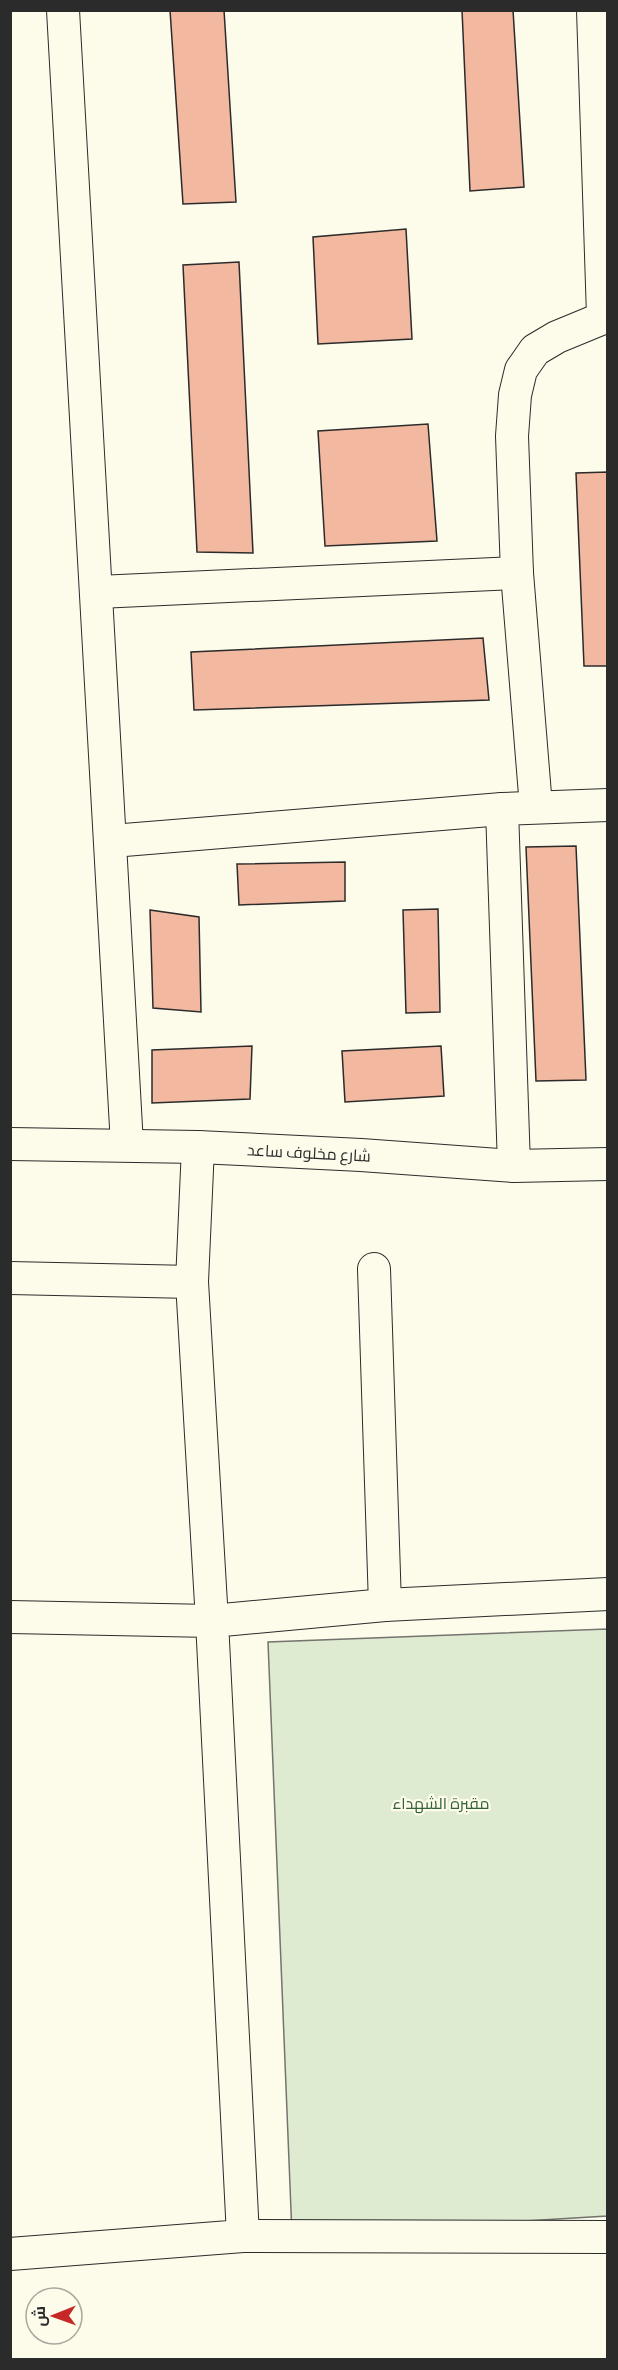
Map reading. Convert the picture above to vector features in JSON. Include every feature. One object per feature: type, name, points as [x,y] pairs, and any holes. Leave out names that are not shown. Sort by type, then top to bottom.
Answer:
[{"type":"street","points":[[63,10],[128,1144]]},
{"type":"street","points":[[536,807],[518,573],[512,436],[515,395],[521,370],[535,350],[557,337],[605,316],[593,10]]},
{"type":"street","points":[[98,592],[518,573]]},
{"type":"street","points":[[112,841],[502,809],[608,805]]},
{"type":"street","points":[[502,809],[514,1166]]},
{"type":"street","name":"شارع مخلوف ساعد","points":[[10,1144],[128,1144],[198,1147],[514,1166],[608,1164]]},
{"type":"street","points":[[198,1147],[192,1282],[212,1621],[243,2236]]},
{"type":"street","points":[[374,1269],[385,1605]]},
{"type":"street","points":[[10,1278],[192,1282]]},
{"type":"street","points":[[10,1617],[212,1621],[385,1605],[608,1594]]},
{"type":"street","points":[[10,2254],[243,2236],[608,2237]]},
{"type":"green space","name":"مقبرة الشهداء","points":[[607,1629],[607,2216],[292,2235],[268,1642]]},
{"type":"building","points":[[170,10],[224,10],[236,202],[183,204]]},
{"type":"building","points":[[462,10],[513,10],[524,187],[470,191]]},
{"type":"building","points":[[406,229],[412,339],[318,344],[313,237]]},
{"type":"building","points":[[239,262],[253,553],[197,552],[183,265]]},
{"type":"building","points":[[428,424],[437,541],[325,546],[318,431]]},
{"type":"building","points":[[608,472],[608,666],[584,666],[576,473]]},
{"type":"building","points":[[483,638],[489,700],[194,710],[191,652]]},
{"type":"building","points":[[576,846],[586,1080],[536,1081],[526,847]]},
{"type":"building","points":[[345,862],[345,901],[239,905],[237,864]]},
{"type":"building","points":[[438,909],[440,1012],[406,1013],[403,910]]},
{"type":"building","points":[[150,910],[199,917],[201,1012],[153,1008]]},
{"type":"building","points":[[252,1046],[250,1099],[152,1103],[152,1050]]},
{"type":"building","points":[[441,1046],[444,1096],[345,1102],[342,1051]]}]
